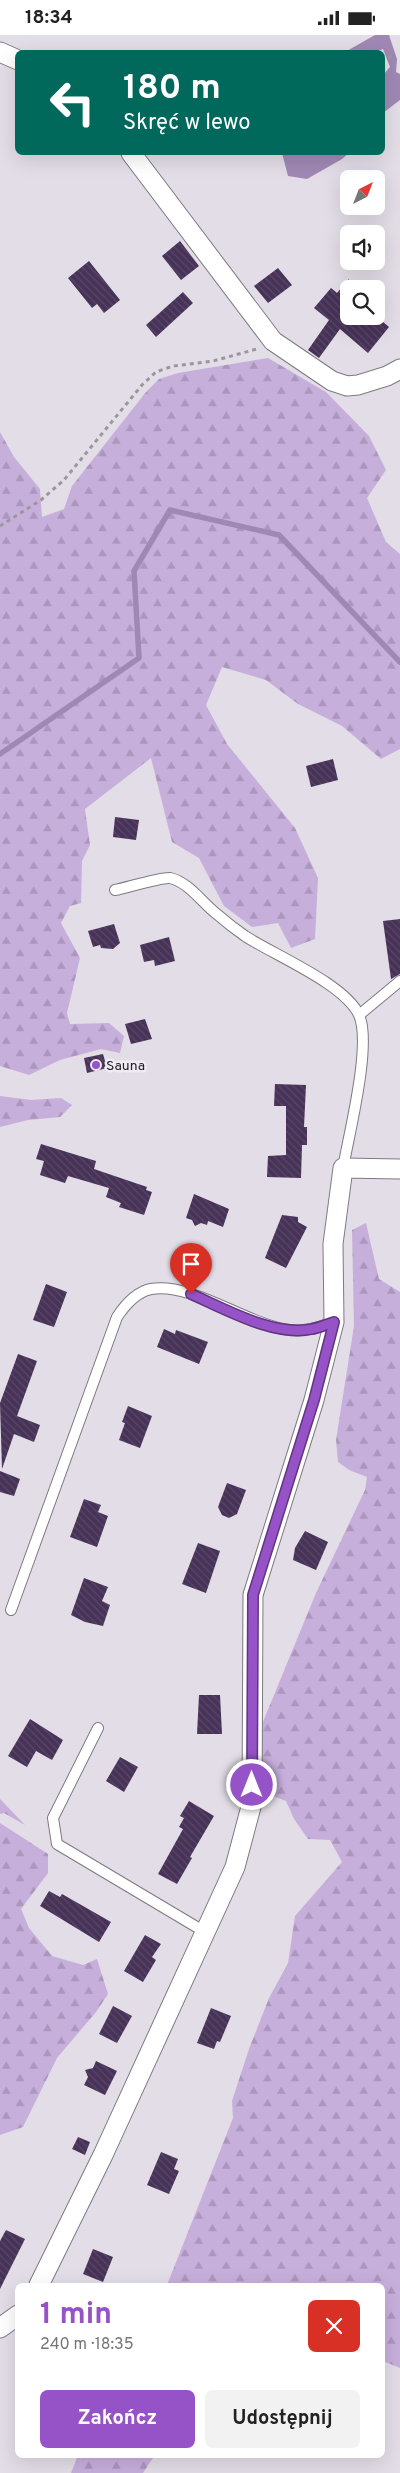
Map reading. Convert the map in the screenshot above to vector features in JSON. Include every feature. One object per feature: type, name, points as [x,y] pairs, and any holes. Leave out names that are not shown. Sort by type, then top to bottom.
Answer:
[{"type":"street","points":[[0,53],[15,59]]},
{"type":"street","points":[[133,155],[273,341],[332,381],[347,386],[372,381],[400,369]]},
{"type":"street","points":[[40,2283],[103,2155],[235,1867],[252,1803],[253,1595],[314,1400],[334,1322],[333,1243],[343,1168],[400,1169]]},
{"type":"street","points":[[0,2328],[15,2317]]},
{"type":"lane","points":[[115,891],[169,878],[183,884],[245,936],[334,989],[347,999],[359,1015],[363,1034],[361,1064],[343,1168]]},
{"type":"lane","points":[[359,1015],[400,981]]},
{"type":"lane","points":[[11,1610],[116,1317],[131,1300],[150,1289],[168,1289],[191,1294],[255,1321],[290,1330],[311,1329],[334,1322]]},
{"type":"lane","points":[[98,1728],[53,1819],[57,1844],[205,1932]]},
{"type":"path","points":[[388,58],[395,55]]},
{"type":"path","points":[[0,525],[41,500],[64,480],[142,385],[156,372],[173,366],[213,361],[248,353],[273,341]]},
{"type":"green space","points":[[268,358],[326,392],[369,436],[386,470],[367,498],[386,542],[400,554],[400,749],[381,759],[342,726],[298,704],[266,680],[222,667],[206,705],[227,744],[295,828],[318,878],[315,939],[291,948],[278,923],[252,927],[224,906],[199,858],[172,842],[151,758],[85,809],[90,845],[82,861],[81,903],[70,906],[61,923],[80,958],[67,1013],[70,1024],[109,1023],[124,1036],[120,1053],[101,1049],[60,1060],[29,1075],[0,1066],[0,432],[14,457],[40,489],[42,517],[64,509],[72,486],[146,392],[159,379],[178,373]]},
{"type":"green space","points":[[0,1096],[31,1100],[61,1098],[72,1105],[60,1117],[28,1120],[0,1127]]},
{"type":"green space","points":[[366,1223],[379,1279],[400,1292],[400,2368],[385,2362],[385,2283],[168,2283],[233,2118],[232,2101],[249,2049],[269,1998],[288,1963],[295,1916],[342,1862],[330,1840],[308,1839],[294,1819],[286,1801],[273,1796],[262,1784],[260,1729],[316,1593],[365,1490],[367,1477],[349,1470],[338,1462],[336,1440],[354,1326],[352,1230]]},
{"type":"green space","points":[[0,1799],[25,1825],[4,1813],[0,1814]]},
{"type":"green space","points":[[0,1823],[48,1854],[48,1873],[21,1909],[29,1928],[52,1956],[83,1965],[97,1959],[108,1994],[96,2012],[57,2058],[23,2127],[0,2135]]},
{"type":"green space","points":[[77,2458],[153,2458],[143,2473],[71,2473]]},
{"type":"shaded area","points":[[375,35],[389,35],[397,59],[396,72],[400,74],[400,100],[385,111],[385,73],[390,67],[385,50],[349,50]]},
{"type":"shaded area","points":[[283,155],[347,155],[307,179],[288,176]]},
{"type":"building","points":[[180,241],[199,266],[181,280],[162,256]]},
{"type":"building","points":[[89,261],[120,300],[104,313],[97,304],[92,308],[68,278]]},
{"type":"building","points":[[278,268],[292,285],[268,303],[254,286]]},
{"type":"building","points":[[331,288],[337,293],[340,290],[340,325],[385,324],[389,327],[368,353],[340,329],[319,358],[308,350],[329,320],[314,308]]},
{"type":"building","points":[[183,292],[193,303],[156,337],[146,325]]},
{"type":"building","points":[[333,759],[338,780],[311,787],[306,766]]},
{"type":"building","points":[[115,817],[139,820],[136,840],[113,837]]},
{"type":"building","points":[[400,919],[400,974],[391,979],[383,921]]},
{"type":"building","points":[[114,924],[120,943],[113,949],[101,948],[100,945],[93,947],[88,931]]},
{"type":"building","points":[[169,937],[175,961],[155,966],[154,960],[144,962],[140,945]]},
{"type":"building","points":[[145,1019],[152,1039],[131,1044],[125,1024]]},
{"type":"building","name":"Sauna","points":[[103,1054],[107,1068],[87,1073],[84,1058]]},
{"type":"building","points":[[275,1084],[306,1085],[304,1127],[307,1127],[307,1145],[302,1145],[301,1178],[267,1177],[268,1156],[286,1155],[286,1106],[274,1106]]},
{"type":"building","points":[[41,1144],[96,1161],[94,1169],[147,1187],[146,1190],[152,1192],[144,1215],[119,1207],[121,1203],[106,1197],[109,1188],[68,1176],[65,1183],[40,1175],[44,1161],[36,1159]]},
{"type":"building","points":[[194,1194],[229,1209],[223,1227],[208,1221],[207,1225],[201,1223],[195,1226],[192,1220],[186,1218]]},
{"type":"building","points":[[282,1215],[298,1217],[298,1222],[307,1227],[286,1268],[265,1258]]},
{"type":"building","points":[[46,1284],[67,1292],[54,1327],[33,1320]]},
{"type":"building","points":[[164,1329],[175,1334],[176,1330],[208,1342],[199,1364],[157,1347]]},
{"type":"building","points":[[18,1354],[37,1361],[17,1416],[40,1425],[34,1442],[14,1434],[2,1469],[0,1403]]},
{"type":"building","points":[[128,1406],[152,1416],[140,1448],[119,1440],[125,1423],[122,1422]]},
{"type":"building","points":[[0,1471],[20,1479],[14,1496],[0,1492]]},
{"type":"building","points":[[227,1483],[246,1490],[237,1514],[229,1518],[222,1515],[218,1507]]},
{"type":"building","points":[[84,1499],[101,1505],[98,1512],[108,1516],[97,1547],[70,1537]]},
{"type":"building","points":[[305,1531],[328,1542],[316,1570],[293,1560],[295,1548]]},
{"type":"building","points":[[198,1543],[220,1551],[206,1593],[182,1584]]},
{"type":"building","points":[[84,1578],[108,1587],[102,1601],[110,1605],[103,1626],[85,1622],[71,1615]]},
{"type":"building","points":[[199,1695],[220,1695],[222,1734],[197,1734]]},
{"type":"building","points":[[30,1719],[63,1740],[52,1760],[36,1751],[27,1767],[8,1756]]},
{"type":"building","points":[[120,1757],[138,1767],[124,1792],[106,1781]]},
{"type":"building","points":[[189,1801],[214,1816],[177,1884],[158,1874],[183,1829],[179,1827],[184,1818],[180,1816]]},
{"type":"building","points":[[49,1891],[60,1897],[62,1894],[111,1922],[99,1942],[40,1906]]},
{"type":"building","points":[[145,1935],[161,1944],[152,1957],[156,1960],[143,1982],[124,1971]]},
{"type":"building","points":[[113,2006],[132,2016],[117,2043],[99,2034]]},
{"type":"building","points":[[211,2008],[231,2016],[220,2042],[217,2041],[214,2049],[197,2043]]},
{"type":"building","points":[[96,2061],[117,2071],[105,2095],[84,2085],[88,2077],[85,2070],[93,2068]]},
{"type":"building","points":[[78,2137],[90,2142],[85,2155],[72,2149]]},
{"type":"building","points":[[161,2152],[178,2159],[174,2169],[179,2171],[169,2194],[147,2185]]},
{"type":"building","points":[[6,2230],[25,2239],[0,2289],[0,2241]]},
{"type":"building","points":[[93,2249],[113,2257],[103,2282],[83,2274]]},
{"type":"waterway","points":[[0,754],[139,658],[134,571],[170,510],[279,535],[400,662]]},
{"type":"place","name":"Sauna","points":[[96,1065]]},
{"type":"route","points":[[191,1294],[255,1321],[290,1330],[311,1329],[334,1322],[314,1400],[253,1595],[252,1785]]}]
